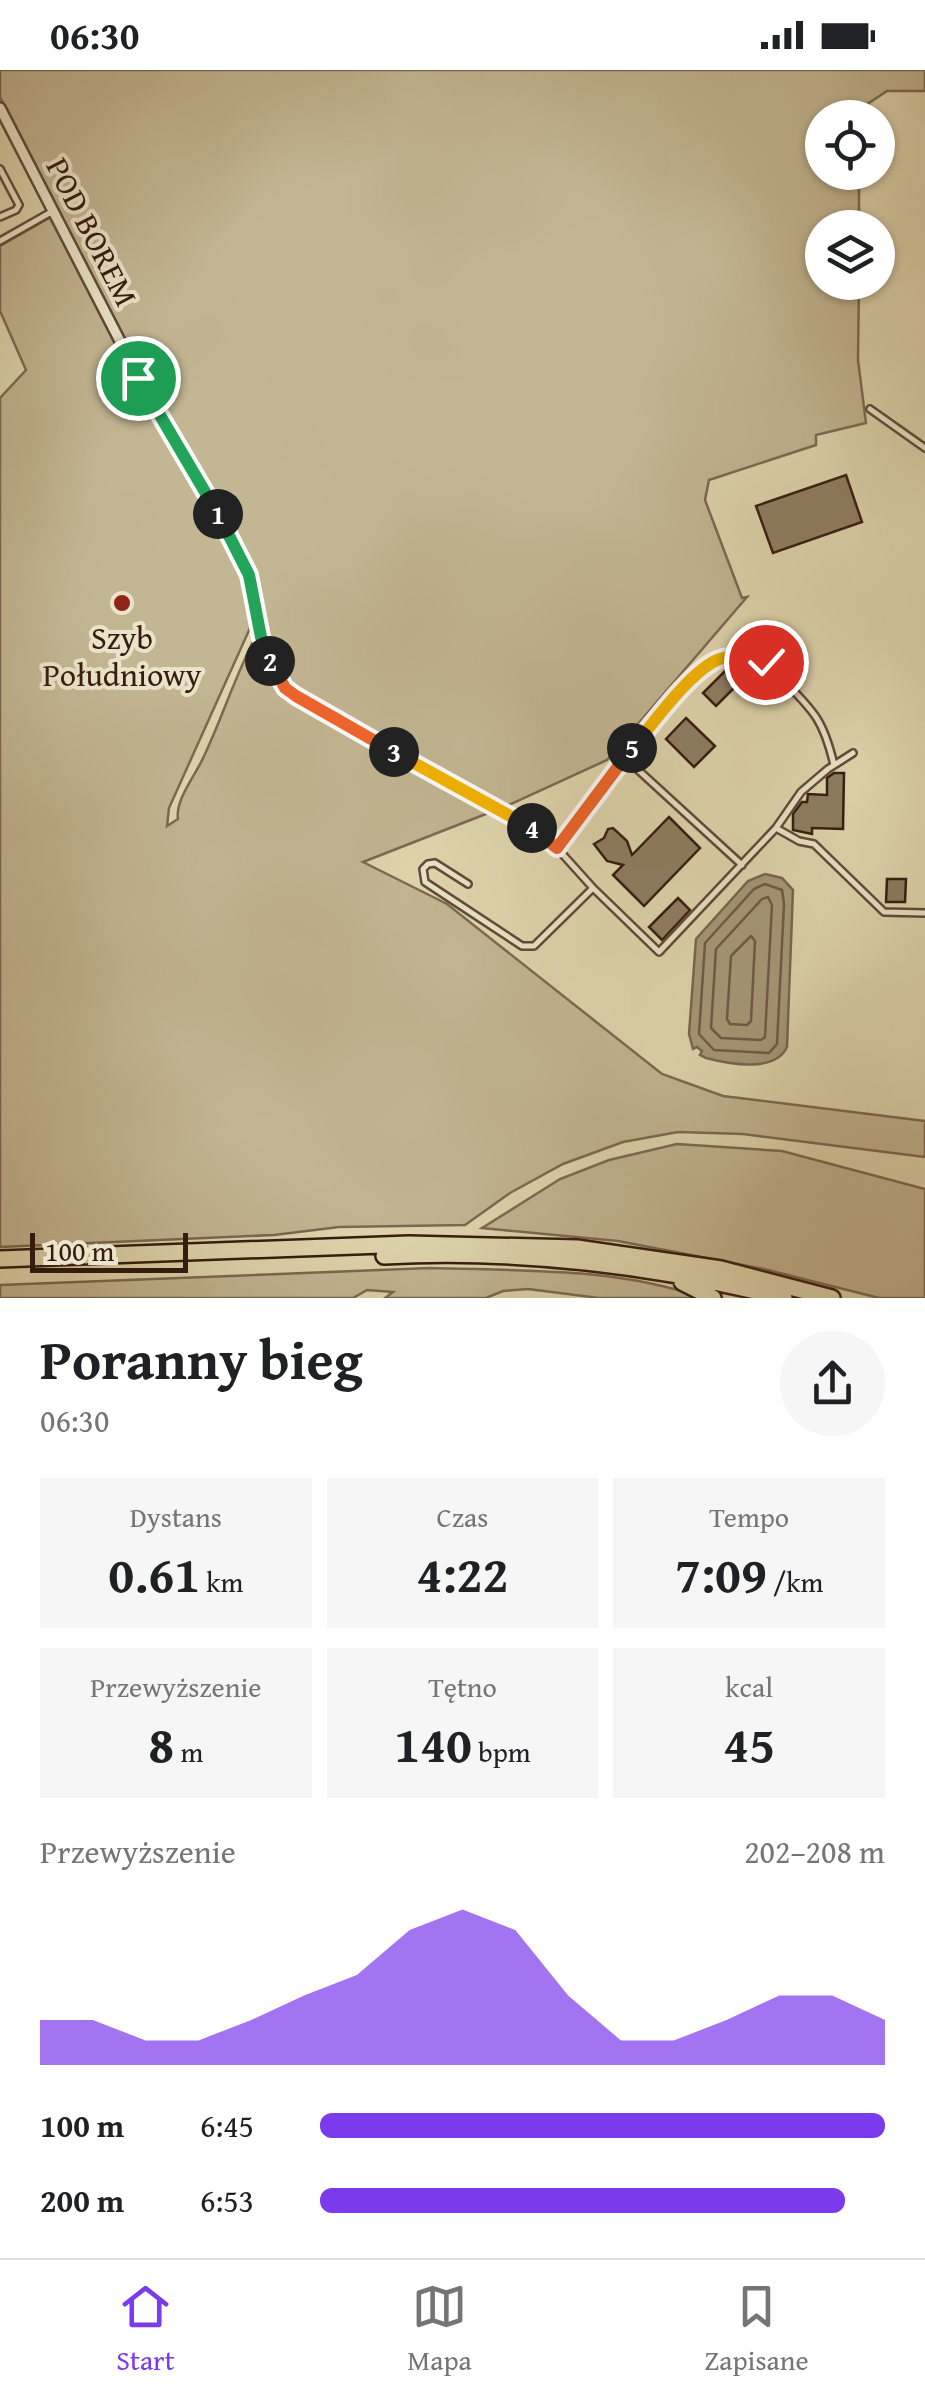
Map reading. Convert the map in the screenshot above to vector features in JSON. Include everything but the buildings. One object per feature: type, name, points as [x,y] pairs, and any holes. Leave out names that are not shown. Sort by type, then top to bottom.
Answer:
[{"type":"main road","points":[[0,1259],[409,1244],[577,1248],[722,1269],[832,1298]]},
{"type":"main road","points":[[0,1270],[454,1255],[584,1262],[660,1272],[784,1298]]},
{"type":"main road","points":[[660,1272],[713,1298]]},
{"type":"street","name":"POD BOREM","points":[[1,112],[138,378],[223,522],[249,575],[266,653],[285,688],[367,738],[525,823],[557,848]]},
{"type":"lane","points":[[0,169],[19,205],[0,217]]},
{"type":"lane","points":[[0,241],[53,212]]},
{"type":"lane","points":[[870,409],[925,448]]},
{"type":"lane","points":[[834,765],[828,737],[816,712],[766,662],[732,656],[713,662],[624,758],[557,848],[659,952],[776,828],[801,792],[854,753]]},
{"type":"lane","points":[[624,758],[742,865]]},
{"type":"lane","points":[[776,828],[799,841],[814,844],[884,912],[925,912]]},
{"type":"lane","points":[[468,884],[435,863],[423,870],[425,882],[522,946],[534,946],[593,888]]},
{"type":"shaded area","points":[[0,70],[925,70],[925,91],[887,91],[874,100],[805,100],[805,190],[859,190],[859,210],[805,210],[805,300],[859,300],[858,360],[866,423],[816,435],[816,445],[709,480],[705,500],[742,598],[747,597],[607,760],[502,808],[296,692],[267,650],[262,602],[244,547],[170,427],[0,97]]},
{"type":"shaded area","points":[[51,217],[246,576],[255,617],[169,808],[167,826],[178,819],[183,795],[257,634],[258,650],[296,704],[491,812],[363,862],[447,904],[662,1074],[723,1096],[925,1121],[925,1157],[743,1134],[678,1132],[623,1142],[563,1164],[510,1193],[465,1225],[339,1227],[274,1235],[0,1247],[0,398],[26,370],[0,311],[0,246]]},
{"type":"shaded area","points":[[677,1144],[782,1151],[925,1189],[925,1298],[879,1298],[764,1269],[618,1241],[482,1228],[560,1179],[609,1160]]},
{"type":"shaded area","points":[[430,1268],[603,1276],[703,1298],[599,1298],[528,1289],[503,1291],[486,1298],[385,1298],[393,1292],[367,1290],[353,1298],[0,1298],[0,1285]]},
{"type":"water","points":[[765,874],[782,878],[793,890],[787,1047],[773,1061],[762,1063],[739,1064],[706,1058],[697,1047],[693,1049],[689,1034],[696,939],[748,881]]},
{"type":"place","name":"Szyb Południowy","points":[[122,603]]},
{"type":"route","points":[[138,378],[223,522],[249,575],[266,653],[285,688],[367,738],[525,823],[557,848],[624,758],[713,662],[732,656],[766,662]]}]
